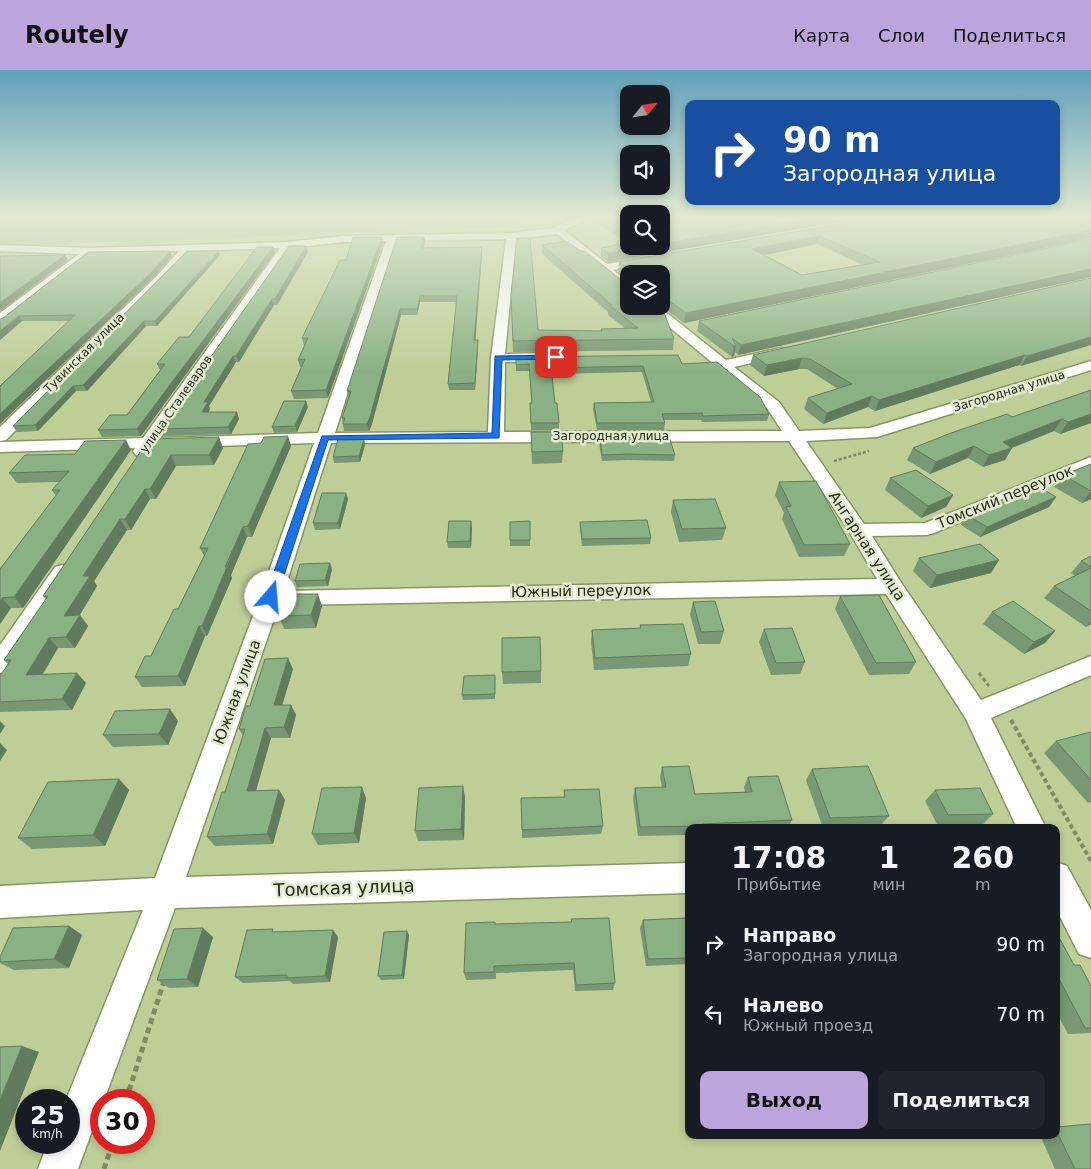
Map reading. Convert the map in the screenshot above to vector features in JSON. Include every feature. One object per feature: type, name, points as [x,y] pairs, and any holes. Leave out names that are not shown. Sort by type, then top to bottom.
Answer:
[{"type":"street","points":[[0,319],[65,269]]},
{"type":"street","name":"Тувинская улица","points":[[0,436],[168,269]]},
{"type":"street","name":"улица Сталеваров","points":[[132,467],[271,269]]},
{"type":"street","name":"Южная улица","points":[[80,1111],[164,893],[271,597],[324,438],[377,269]]},
{"type":"street","points":[[496,436],[498,358],[507,269]]},
{"type":"street","points":[[606,269],[620,281]]},
{"type":"street","name":"Ангарная улица","points":[[666,315],[688,328],[707,358],[773,405],[858,530],[892,586],[976,713],[1030,824]]},
{"type":"street","points":[[707,358],[795,349]]},
{"type":"street","points":[[498,358],[565,357]]},
{"type":"street","name":"Загородная улица","points":[[0,447],[324,438],[795,436],[871,433],[1091,366]]},
{"type":"street","name":"Томский переулок","points":[[858,530],[928,529],[1091,462]]},
{"type":"street","points":[[0,664],[72,557]]},
{"type":"street","name":"Южный переулок","points":[[271,597],[892,586]]},
{"type":"street","points":[[976,713],[1091,665]]},
{"type":"street","name":"Томская улица","points":[[0,902],[164,893],[685,878]]},
{"type":"street","points":[[1060,884],[1091,942]]},
{"type":"street","name":"Южная улица","points":[[58,1169],[64,1154]]},
{"type":"path","points":[[104,1169],[109,1154]]},
{"type":"building","points":[[0,269],[46,269],[0,303]]},
{"type":"building","points":[[66,269],[154,269],[0,414],[0,386],[75,315],[19,316],[0,331],[0,319]]},
{"type":"building","points":[[169,269],[202,269],[155,321],[144,321],[83,385],[73,386],[35,425],[13,426]]},
{"type":"building","points":[[240,269],[256,269],[137,429],[98,430],[110,415],[127,415],[165,364],[157,364],[179,337],[189,337]]},
{"type":"building","points":[[273,269],[292,269],[275,299],[272,299],[204,402],[208,402],[202,412],[237,412],[228,427],[160,429]]},
{"type":"building","points":[[335,269],[370,269],[326,390],[291,391],[305,359],[298,360],[308,338],[302,338]]},
{"type":"building","points":[[387,269],[480,269],[474,340],[478,340],[475,383],[448,384],[457,296],[420,296],[417,309],[400,309],[367,424],[343,424],[345,418],[342,418],[351,391],[347,391]]},
{"type":"building","points":[[514,269],[533,269],[538,330],[602,331],[601,329],[638,328],[622,315],[665,315],[674,339],[513,341],[511,296]]},
{"type":"building","points":[[570,269],[608,269],[620,279],[620,314]]},
{"type":"building","points":[[670,269],[791,269],[802,275],[836,269],[899,269],[686,313],[670,301]]},
{"type":"building","points":[[946,269],[1090,269],[741,345],[732,338],[736,346],[699,321]]},
{"type":"building","points":[[1091,278],[1091,337],[1025,355],[879,400],[872,396],[827,413],[808,398],[852,384],[810,359],[802,358],[767,365],[753,355]]},
{"type":"building","points":[[678,355],[682,364],[717,362],[760,397],[769,414],[703,416],[702,413],[662,414],[665,423],[597,423],[594,403],[654,402],[643,366],[551,368],[559,423],[531,423],[530,403],[532,403],[529,364],[516,365],[516,357]]},
{"type":"building","points":[[1091,390],[1091,414],[1068,422],[1062,419],[1003,442],[1012,448],[989,455],[974,446],[936,462],[913,448],[1007,414],[1012,417]]},
{"type":"building","points":[[284,401],[306,401],[295,426],[272,427]]},
{"type":"building","points":[[531,432],[561,432],[563,451],[532,452]]},
{"type":"building","points":[[288,436],[248,526],[243,527],[202,626],[199,626],[178,676],[135,677],[145,656],[151,656],[174,609],[178,609],[208,548],[200,548],[248,444],[261,443],[264,437]]},
{"type":"building","points":[[219,437],[209,455],[171,455],[150,489],[145,489],[125,519],[120,519],[83,576],[90,576],[64,616],[80,615],[66,637],[49,638],[26,675],[77,673],[62,699],[0,702],[0,676],[11,660],[4,660],[48,596],[43,596],[149,439]]},
{"type":"building","points":[[669,437],[675,455],[602,455],[600,438]]},
{"type":"building","points":[[338,439],[364,439],[359,456],[333,457]]},
{"type":"building","points":[[126,440],[14,597],[2,598],[0,601],[0,569],[60,490],[52,490],[69,471],[9,473],[25,455],[75,454],[85,441]]},
{"type":"building","points":[[1091,464],[1091,491],[1063,475]]},
{"type":"building","points":[[916,470],[953,495],[928,506],[890,478]]},
{"type":"building","points":[[816,481],[850,544],[804,545],[786,507],[791,506],[779,482]]},
{"type":"building","points":[[1036,485],[1056,497],[987,527],[967,515]]},
{"type":"building","points":[[322,493],[346,493],[338,523],[313,523]]},
{"type":"building","points":[[715,499],[726,528],[682,529],[673,500]]},
{"type":"building","points":[[647,520],[651,538],[582,539],[580,522]]},
{"type":"building","points":[[449,521],[471,521],[470,541],[447,542]]},
{"type":"building","points":[[530,521],[530,540],[510,540],[510,522]]},
{"type":"building","points":[[980,544],[999,560],[937,575],[919,558]]},
{"type":"building","points":[[1091,556],[1091,567],[1081,561]]},
{"type":"building","points":[[330,563],[325,580],[295,581],[300,564]]},
{"type":"building","points":[[1091,568],[1091,611],[1054,586]]},
{"type":"building","points":[[286,594],[318,594],[311,615],[279,616]]},
{"type":"building","points":[[879,595],[916,662],[876,663],[840,596]]},
{"type":"building","points":[[715,601],[724,631],[701,632],[693,602]]},
{"type":"building","points":[[1013,601],[1055,631],[1034,642],[992,612]]},
{"type":"building","points":[[683,624],[691,654],[595,658],[592,630],[641,628],[640,625]]},
{"type":"building","points":[[792,628],[805,662],[776,663],[764,629]]},
{"type":"building","points":[[540,637],[541,671],[502,672],[502,638]]},
{"type":"building","points":[[288,658],[274,705],[291,705],[284,727],[265,728],[247,791],[279,790],[267,834],[207,837],[222,792],[225,792],[245,729],[239,729],[246,706],[250,706],[265,659]]},
{"type":"building","points":[[495,675],[495,694],[462,695],[464,676]]},
{"type":"building","points":[[170,709],[159,734],[103,735],[115,711]]},
{"type":"building","points":[[1091,732],[1091,780],[1056,741]]},
{"type":"building","points":[[689,766],[695,794],[752,792],[748,777],[778,776],[792,820],[640,827],[635,788],[666,787],[662,767]]},
{"type":"building","points":[[868,766],[889,816],[830,818],[812,769]]},
{"type":"building","points":[[119,779],[93,835],[18,838],[48,782]]},
{"type":"building","points":[[463,786],[461,829],[415,831],[419,788]]},
{"type":"building","points":[[362,787],[354,833],[312,834],[322,788]]},
{"type":"building","points":[[980,788],[993,814],[948,815],[935,790]]},
{"type":"building","points":[[599,789],[603,826],[522,830],[521,798],[565,797],[564,790]]},
{"type":"building","points":[[609,918],[615,983],[576,985],[574,963],[494,966],[494,972],[464,973],[466,923],[572,922],[571,919]]},
{"type":"building","points":[[685,918],[685,958],[648,959],[643,920]]},
{"type":"building","points":[[69,926],[54,959],[0,962],[0,957],[13,928]]},
{"type":"building","points":[[203,928],[187,979],[157,980],[174,929]]},
{"type":"building","points":[[273,929],[272,932],[333,930],[325,976],[287,978],[287,975],[235,977],[247,930]]},
{"type":"building","points":[[407,931],[402,975],[378,976],[384,932]]},
{"type":"building","points":[[1060,939],[1074,965],[1080,965],[1091,986],[1091,1028],[1085,1028],[1060,981]]},
{"type":"building","points":[[22,1046],[0,1100],[0,1047]]},
{"type":"building","points":[[1091,1124],[1091,1169],[1075,1169],[1060,1138],[1060,1127]]},
{"type":"route","points":[[271,597],[324,438],[496,436],[498,358],[556,357]]}]
